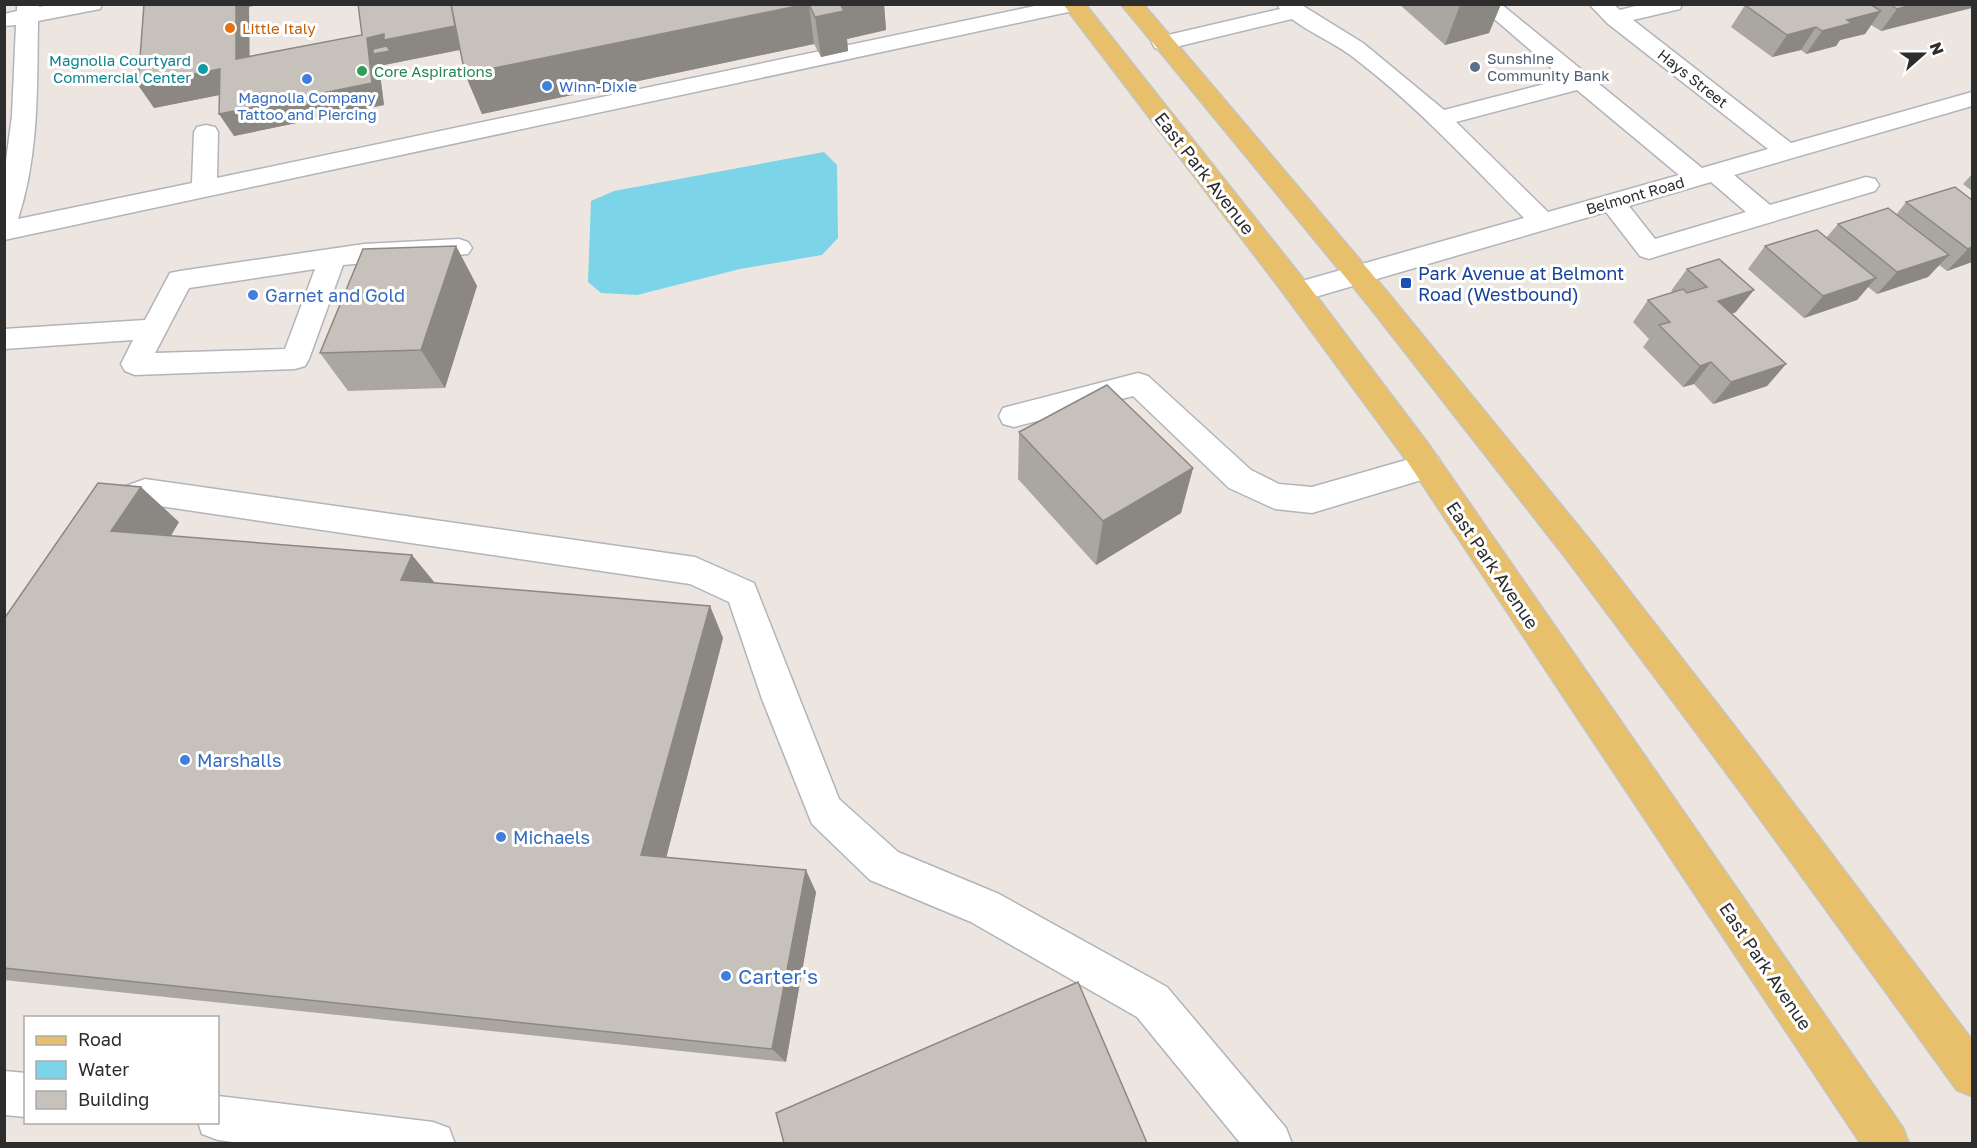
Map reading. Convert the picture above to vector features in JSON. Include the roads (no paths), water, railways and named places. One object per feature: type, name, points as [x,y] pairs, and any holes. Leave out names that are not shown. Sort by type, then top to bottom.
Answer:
[{"type":"main road","name":"East Park Avenue","points":[[1073,5],[1298,292],[1426,466],[1887,1143]]},
{"type":"main road","points":[[1152,23],[1524,480],[1668,666],[1972,1075]]},
{"type":"street","points":[[4,224],[11,206],[23,133],[20,14],[92,4]]},
{"type":"street","points":[[1487,4],[1582,82],[1706,175],[1765,214]]},
{"type":"street","points":[[1607,11],[1672,4]]},
{"type":"street","points":[[4,231],[204,189],[964,20],[1073,5]]},
{"type":"street","points":[[1152,23],[1291,8],[1363,53],[1405,87],[1543,222]]},
{"type":"street","name":"Hays Street","points":[[1607,11],[1787,152]]},
{"type":"street","points":[[1437,119],[1582,82]]},
{"type":"street","name":"Belmont Road","points":[[1298,292],[1972,99]]},
{"type":"street","points":[[204,189],[206,132]]},
{"type":"street","points":[[1612,202],[1649,250],[1866,185]]},
{"type":"street","points":[[333,257],[295,359],[135,364],[180,280],[333,257],[364,253],[459,248]]},
{"type":"street","points":[[4,339],[154,329]]},
{"type":"street","points":[[1014,416],[1138,384],[1240,479],[1275,496],[1312,500],[1426,466]]},
{"type":"street","points":[[82,522],[98,510],[145,491],[695,571],[742,593],[780,699],[825,811],[884,866],[986,908],[1152,1002],[1270,1143]]},
{"type":"street","points":[[4,1093],[24,1095]]},
{"type":"street","points":[[219,1118],[433,1143]]},
{"type":"water","points":[[824,152],[837,165],[838,238],[822,255],[740,269],[637,295],[601,293],[588,282],[591,201],[614,191]]},
{"type":"place","name":"Little Italy","points":[[230,28]]},
{"type":"place","name":"Sunshine Community Bank","points":[[1475,67]]},
{"type":"place","name":"Magnolia Courtyard Commercial Center","points":[[203,69]]},
{"type":"place","name":"Core Aspirations","points":[[362,71]]},
{"type":"place","name":"Magnolia Company Tattoo and Piercing","points":[[307,79]]},
{"type":"place","name":"Winn-Dixie","points":[[547,86]]},
{"type":"place","name":"Park Avenue at Belmont Road (Westbound)","points":[[1406,283]]},
{"type":"place","name":"Garnet and Gold","points":[[253,295]]},
{"type":"place","name":"Marshalls","points":[[185,760]]},
{"type":"place","name":"Michaels","points":[[501,837]]},
{"type":"place","name":"Carter's","points":[[726,976]]}]
